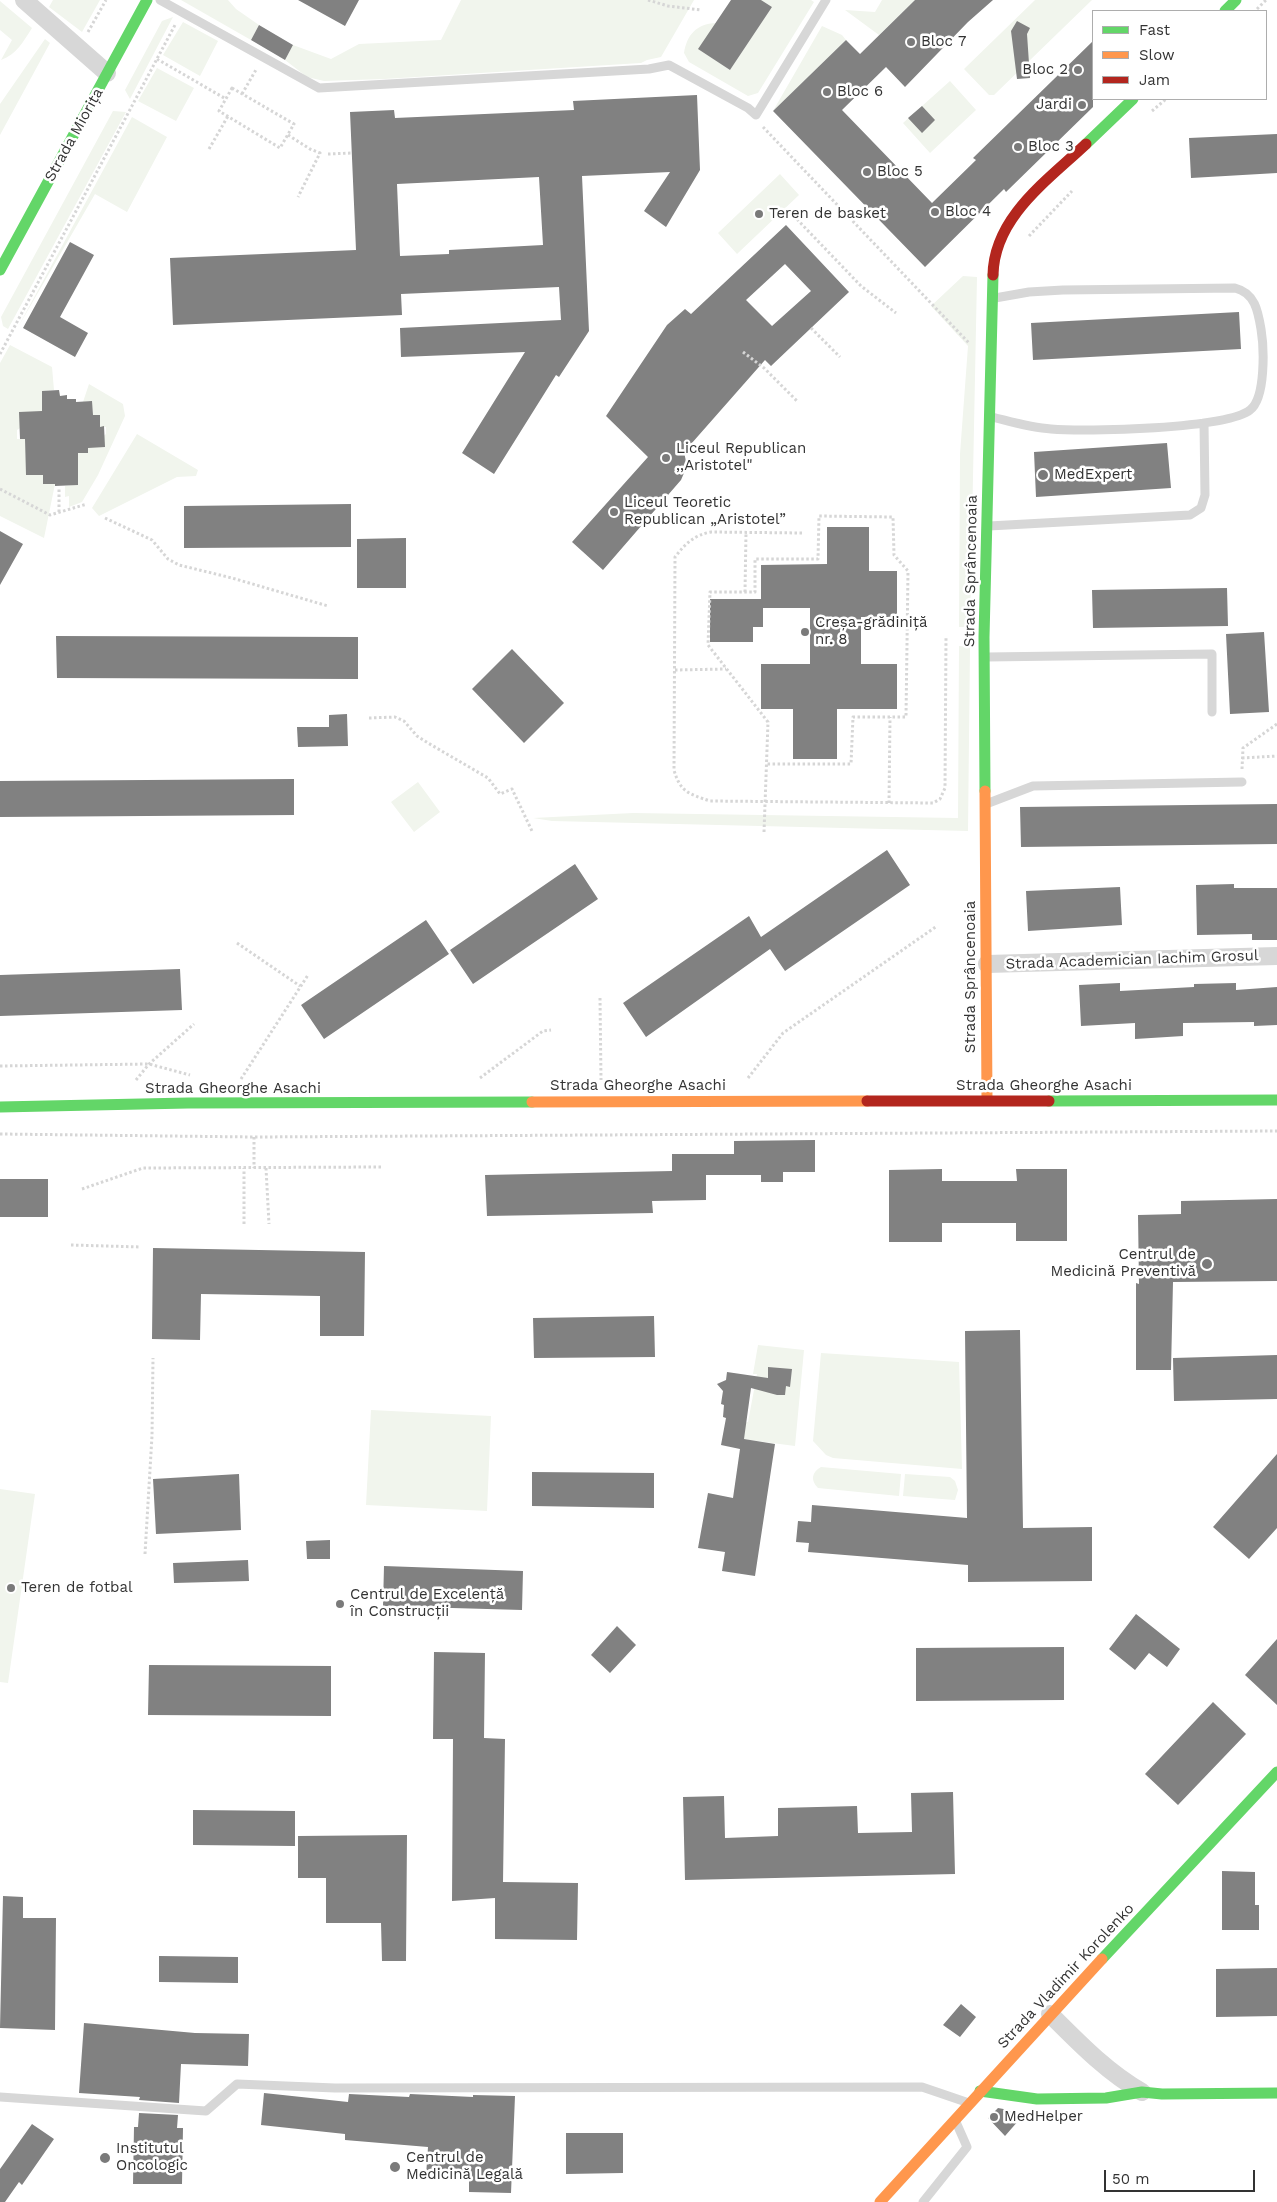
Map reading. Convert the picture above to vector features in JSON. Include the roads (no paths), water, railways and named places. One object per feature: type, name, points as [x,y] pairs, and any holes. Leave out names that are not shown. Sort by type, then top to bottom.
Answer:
[{"type":"main road","name":"Strada Miorița","points":[[0,270],[147,0]]},
{"type":"main road","points":[[1226,10],[1236,0]]},
{"type":"main road","name":"Strada Sprâncenoaia","points":[[987,1100],[984,657],[994,262],[997,246],[1004,228],[1018,209],[1132,100]]},
{"type":"main road","name":"Strada Gheorghe Asachi","points":[[0,1107],[79,1104],[602,1101],[1277,1100]]},
{"type":"main road","name":"Strada Vladimir Korolenko","points":[[880,2202],[1050,2014],[1277,1772]]},
{"type":"main road","points":[[980,2091],[1037,2099],[1106,2098],[1142,2092],[1162,2094],[1277,2093]]},
{"type":"street","points":[[24,0],[43,7],[80,49],[108,73]]},
{"type":"street","name":"Strada Academician Iachim Grosul","points":[[987,964],[1277,956]]},
{"type":"street","points":[[1050,2014],[1086,2050],[1124,2082],[1142,2092]]},
{"type":"lane","points":[[160,0],[319,88],[640,70],[669,65],[748,108],[757,118],[826,0]]},
{"type":"lane","points":[[989,417],[1053,430],[1180,426],[1234,418],[1250,410],[1256,404],[1261,390],[1263,340],[1258,310],[1244,290],[1216,288],[1078,290],[1029,292],[992,299]]},
{"type":"lane","points":[[987,526],[1190,515],[1201,508],[1205,495],[1204,423]]},
{"type":"lane","points":[[984,657],[1212,654],[1212,712]]},
{"type":"lane","points":[[986,804],[1033,786],[1242,782]]},
{"type":"lane","points":[[0,2097],[206,2111],[237,2084],[335,2088],[922,2087],[969,2103]]},
{"type":"lane","points":[[923,2202],[967,2147],[955,2119]]},
{"type":"place","name":"Bloc 7","points":[[911,42]]},
{"type":"place","name":"Bloc 2","points":[[1078,70]]},
{"type":"place","name":"Bloc 6","points":[[827,92]]},
{"type":"place","name":"Jardi","points":[[1082,105]]},
{"type":"place","name":"Bloc 3","points":[[1018,147]]},
{"type":"place","name":"Bloc 5","points":[[867,172]]},
{"type":"place","name":"Bloc 4","points":[[935,212]]},
{"type":"place","name":"Teren de basket","points":[[759,214]]},
{"type":"place","name":"Liceul Republican ,,Aristotel\"","points":[[666,458]]},
{"type":"place","name":"MedExpert","points":[[1043,475]]},
{"type":"place","name":"Liceul Teoretic Republican „Aristotel”","points":[[614,512]]},
{"type":"place","name":"Creșa-grădiniță nr. 8","points":[[805,632]]},
{"type":"place","name":"Centrul de Medicină Preventivă","points":[[1207,1264]]},
{"type":"place","name":"Teren de fotbal","points":[[11,1588]]},
{"type":"place","name":"Centrul de Excelență în Construcții","points":[[340,1604]]},
{"type":"place","name":"MedHelper","points":[[994,2117]]},
{"type":"place","name":"Institutul Oncologic","points":[[105,2158]]},
{"type":"place","name":"Centrul de Medicină Legală","points":[[395,2167]]}]
